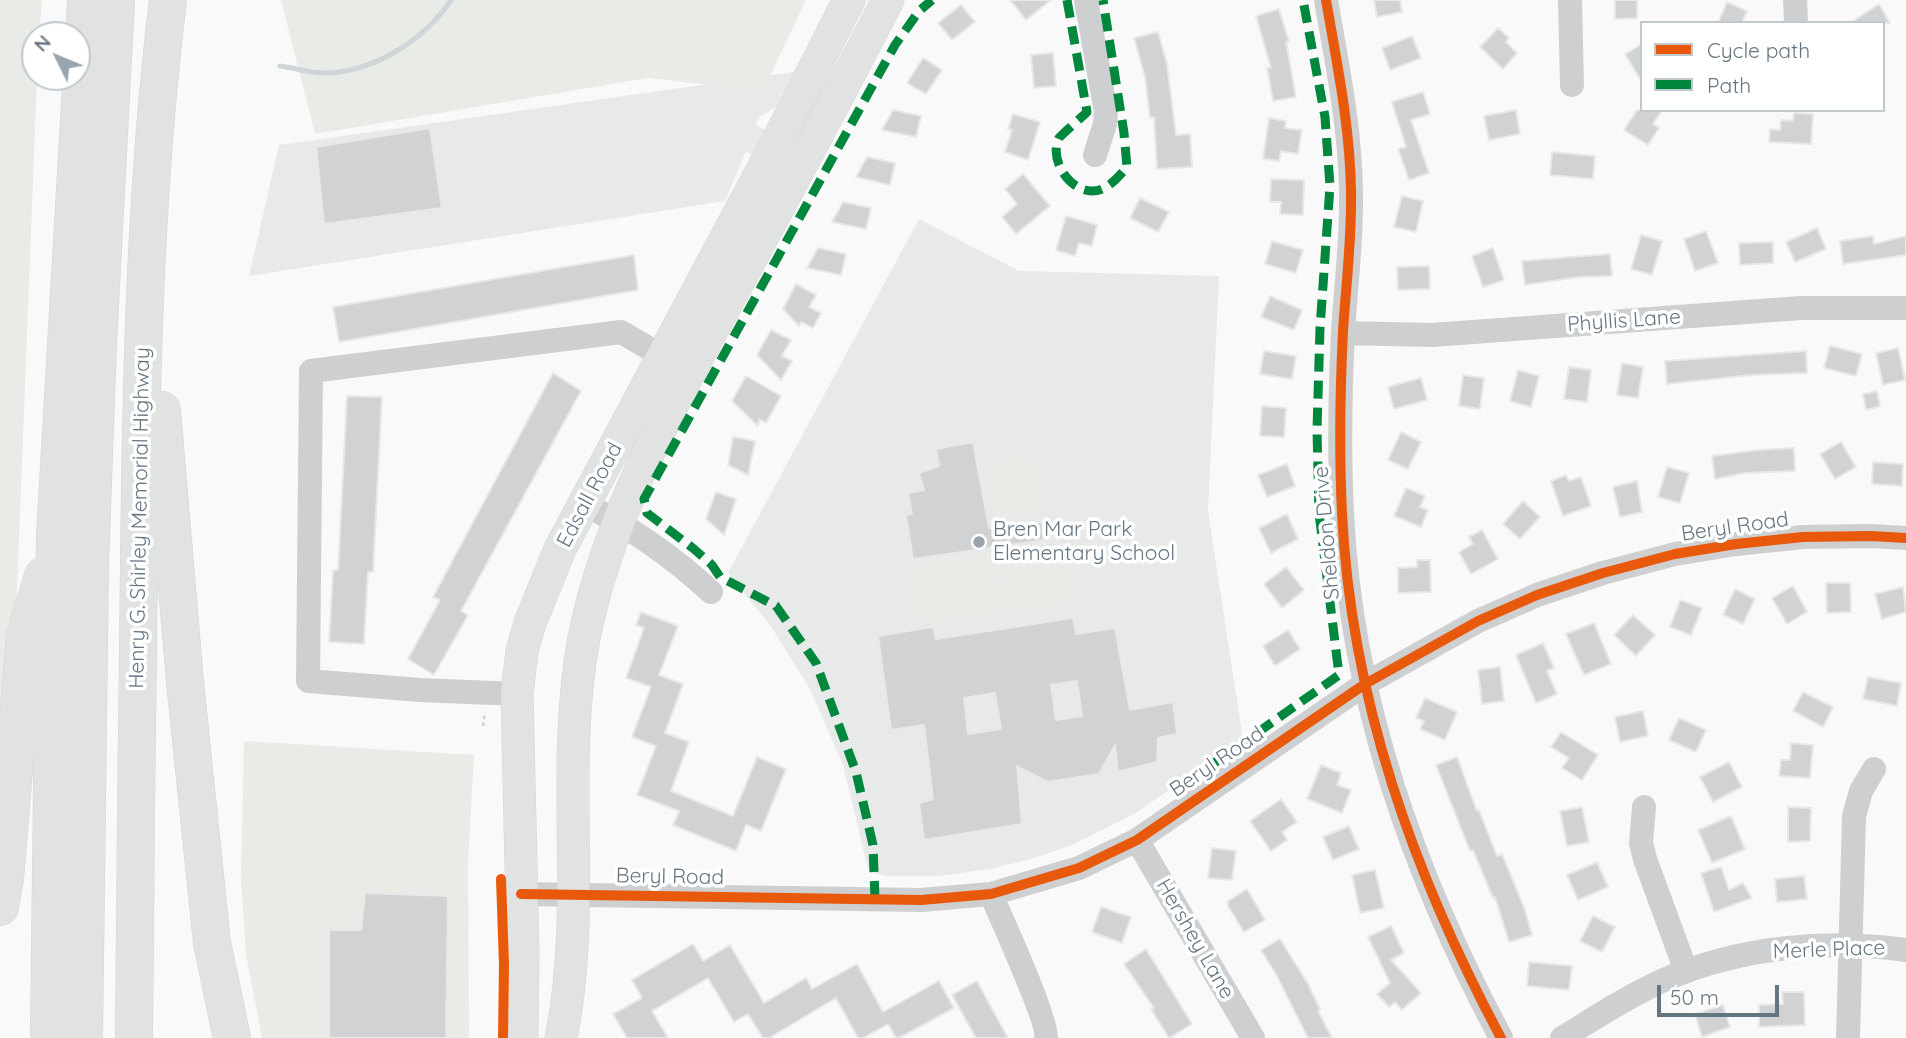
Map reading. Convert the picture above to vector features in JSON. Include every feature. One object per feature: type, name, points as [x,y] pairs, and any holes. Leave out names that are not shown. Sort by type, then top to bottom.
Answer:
[{"type":"highway","points":[[49,1038],[55,535],[86,0]]},
{"type":"highway","points":[[85,1038],[90,552],[116,0]]},
{"type":"highway","name":"Henry G. Shirley Memorial Highway","points":[[134,1038],[140,485],[150,182],[168,0]]},
{"type":"highway","points":[[149,219],[164,266],[161,395],[185,682],[212,943],[232,1038]]},
{"type":"highway","points":[[0,907],[5,879],[25,635],[55,535]]},
{"type":"highway","points":[[211,1038],[212,943]]},
{"type":"main road","name":"Edsall Road","points":[[522,1038],[517,694],[523,651],[542,589],[849,0]]},
{"type":"main road","name":"Edsall Road","points":[[561,1038],[570,990],[574,895],[572,742],[577,681],[598,580],[619,521],[684,383],[888,0]]},
{"type":"main road","points":[[863,49],[904,0]]},
{"type":"street","points":[[1086,0],[1106,112],[1095,155]]},
{"type":"street","name":"Sheldon Drive","points":[[1326,0],[1350,143],[1351,194],[1340,434],[1342,516],[1351,598],[1365,684],[1387,771],[1427,884],[1446,930],[1501,1038]]},
{"type":"street","points":[[1570,0],[1572,85]]},
{"type":"street","points":[[1795,0],[1796,21]]},
{"type":"street","points":[[775,144],[804,160]]},
{"type":"street","name":"Phyllis Lane","points":[[1343,332],[1432,335],[1801,308],[1906,308]]},
{"type":"street","points":[[517,694],[308,681],[311,371],[621,332],[664,356]]},
{"type":"street","points":[[584,504],[619,521],[661,549],[711,592]]},
{"type":"street","name":"Beryl Road","points":[[521,894],[921,900],[991,894],[1079,868],[1137,840],[1365,684],[1478,621],[1537,595],[1603,573],[1675,554],[1736,544],[1804,537],[1906,538]]},
{"type":"street","points":[[1848,1038],[1854,816],[1861,791],[1874,769]]},
{"type":"street","points":[[1644,807],[1641,843],[1645,859],[1686,971]]},
{"type":"street","name":"Hershey Lane","points":[[1137,840],[1253,1038]]},
{"type":"street","points":[[991,894],[1040,1012],[1047,1032],[1046,1038]]},
{"type":"street","name":"Merle Place","points":[[1562,1038],[1612,1007],[1686,971],[1735,957],[1782,949],[1851,945],[1906,950]]},
{"type":"path","points":[[483,726],[485,708]]},
{"type":"shaded area","points":[[0,0],[42,0],[40,21],[21,21],[21,91],[36,91],[12,718],[0,807]]},
{"type":"shaded area","points":[[281,0],[806,0],[763,91],[648,78],[315,134]]},
{"type":"shaded area","points":[[794,72],[775,108],[760,116],[756,125],[768,131],[755,156],[746,151],[725,201],[249,276],[279,145]]},
{"type":"shaded area","name":"Bren Mar Park Elementary School","points":[[919,219],[1019,271],[1219,276],[1208,511],[1243,740],[1134,814],[1072,845],[990,869],[939,876],[885,876],[871,872],[867,865],[843,765],[810,689],[770,625],[728,573]]},
{"type":"shaded area","points":[[1032,455],[1040,514],[999,520],[990,462]]},
{"type":"shaded area","points":[[1074,549],[1082,602],[1006,614],[998,561]]},
{"type":"shaded area","points":[[991,552],[1000,613],[920,626],[911,564]]},
{"type":"shaded area","points":[[244,741],[474,755],[468,864],[469,1038],[262,1038],[246,955],[241,881]]},
{"type":"building","points":[[1010,0],[1051,0],[1026,20]]},
{"type":"building","points":[[1374,0],[1400,0],[1402,12],[1377,17]]},
{"type":"building","points":[[1615,0],[1637,0],[1637,18],[1615,19]]},
{"type":"building","points":[[1727,2],[1747,11],[1743,21],[1719,21]]},
{"type":"building","points":[[1879,4],[1890,23],[1885,21],[1853,21]]},
{"type":"building","points":[[961,5],[975,22],[952,40],[938,23]]},
{"type":"building","points":[[1279,9],[1289,42],[1286,42],[1296,97],[1273,101],[1267,68],[1271,68],[1256,16]]},
{"type":"building","points":[[1498,28],[1509,38],[1506,42],[1517,53],[1503,69],[1480,47]]},
{"type":"building","points":[[1158,32],[1167,64],[1176,135],[1190,134],[1192,167],[1157,169],[1154,117],[1150,118],[1145,77],[1134,38]]},
{"type":"building","points":[[1412,36],[1421,58],[1390,70],[1382,48]]},
{"type":"building","points":[[1640,45],[1640,79],[1625,54]]},
{"type":"building","points":[[1053,53],[1056,86],[1034,88],[1031,55]]},
{"type":"building","points":[[923,58],[942,70],[926,94],[907,83]]},
{"type":"building","points":[[1423,92],[1430,114],[1411,120],[1429,173],[1409,180],[1398,149],[1406,147],[1392,102]]},
{"type":"building","points":[[893,110],[921,116],[916,137],[882,130]]},
{"type":"building","points":[[1516,110],[1520,134],[1489,140],[1484,116]]},
{"type":"building","points":[[1637,110],[1661,112],[1653,124],[1659,128],[1648,145],[1624,130]]},
{"type":"building","points":[[1794,113],[1813,114],[1811,144],[1769,142],[1770,129],[1780,130],[1781,120],[1793,121]]},
{"type":"building","points":[[1013,114],[1040,122],[1028,160],[1005,152],[1012,130],[1008,129]]},
{"type":"building","points":[[1269,118],[1286,121],[1285,128],[1302,130],[1298,154],[1281,151],[1279,161],[1263,159]]},
{"type":"building","points":[[430,128],[442,208],[324,224],[316,147]]},
{"type":"building","points":[[1552,152],[1595,156],[1593,179],[1550,175]]},
{"type":"building","points":[[867,157],[895,163],[890,185],[856,177]]},
{"type":"building","points":[[1023,174],[1050,206],[1016,234],[1002,217],[1017,204],[1005,189]]},
{"type":"building","points":[[1271,179],[1304,180],[1303,215],[1280,214],[1281,202],[1270,202]]},
{"type":"building","points":[[1402,196],[1423,201],[1416,232],[1394,227]]},
{"type":"building","points":[[1140,198],[1169,212],[1158,232],[1130,218]]},
{"type":"building","points":[[843,202],[871,208],[866,229],[832,222]]},
{"type":"building","points":[[1066,216],[1097,225],[1092,246],[1079,243],[1075,256],[1056,250]]},
{"type":"building","points":[[1817,228],[1826,249],[1795,262],[1786,242]]},
{"type":"building","points":[[1706,231],[1718,263],[1695,271],[1684,239]]},
{"type":"building","points":[[1641,235],[1662,241],[1652,275],[1631,269]]},
{"type":"building","points":[[1873,236],[1874,244],[1906,236],[1906,255],[1843,264],[1840,241]]},
{"type":"building","points":[[1272,241],[1303,250],[1296,273],[1265,264]]},
{"type":"building","points":[[1773,242],[1773,263],[1740,265],[1739,243]]},
{"type":"building","points":[[818,248],[846,254],[841,275],[807,268]]},
{"type":"building","points":[[1493,248],[1504,280],[1483,287],[1472,256]]},
{"type":"building","points":[[1610,254],[1612,276],[1579,277],[1525,285],[1522,261]]},
{"type":"building","points":[[634,255],[638,290],[339,342],[333,307]]},
{"type":"building","points":[[1429,266],[1430,289],[1398,290],[1397,267]]},
{"type":"building","points":[[796,284],[816,295],[809,307],[821,313],[813,328],[801,322],[799,326],[783,309]]},
{"type":"building","points":[[1270,296],[1302,310],[1294,330],[1261,317]]},
{"type":"building","points":[[771,330],[791,340],[782,356],[792,361],[781,380],[757,355]]},
{"type":"building","points":[[1830,346],[1862,354],[1856,376],[1824,368]]},
{"type":"building","points":[[1898,348],[1905,380],[1883,385],[1876,353]]},
{"type":"building","points":[[1264,351],[1296,356],[1292,379],[1260,374]]},
{"type":"building","points":[[1806,351],[1807,373],[1751,375],[1667,384],[1665,361]]},
{"type":"building","points":[[1622,363],[1643,367],[1638,398],[1617,395]]},
{"type":"building","points":[[1569,367],[1591,370],[1587,402],[1564,399]]},
{"type":"building","points":[[1518,370],[1539,376],[1531,407],[1510,401]]},
{"type":"building","points":[[553,373],[581,391],[461,611],[468,615],[434,675],[408,659],[440,600],[433,597]]},
{"type":"building","points":[[1463,375],[1484,378],[1480,409],[1459,406]]},
{"type":"building","points":[[746,376],[781,396],[766,423],[759,419],[758,426],[732,401]]},
{"type":"building","points":[[1421,378],[1427,400],[1394,409],[1388,387]]},
{"type":"building","points":[[1877,391],[1880,406],[1866,410],[1863,394]]},
{"type":"building","points":[[347,396],[382,397],[373,572],[368,572],[364,644],[329,642],[333,570],[338,570]]},
{"type":"building","points":[[1262,406],[1286,408],[1284,437],[1260,436]]},
{"type":"building","points":[[1401,432],[1421,442],[1408,469],[1388,460]]},
{"type":"building","points":[[733,437],[755,441],[748,475],[728,465]]},
{"type":"building","points":[[973,442],[989,528],[1042,522],[1044,540],[913,559],[906,515],[912,514],[908,493],[924,490],[919,473],[939,466],[936,449]]},
{"type":"building","points":[[1841,442],[1856,467],[1835,479],[1820,454]]},
{"type":"building","points":[[1794,448],[1795,471],[1745,473],[1715,479],[1712,456]]},
{"type":"building","points":[[1873,462],[1903,464],[1902,486],[1872,484]]},
{"type":"building","points":[[1287,464],[1295,486],[1267,497],[1258,475]]},
{"type":"building","points":[[1667,467],[1689,473],[1680,503],[1658,497]]},
{"type":"building","points":[[1566,475],[1569,481],[1581,477],[1591,506],[1563,516],[1551,481]]},
{"type":"building","points":[[1637,481],[1642,512],[1620,517],[1613,487]]},
{"type":"building","points":[[1406,488],[1425,496],[1420,507],[1428,510],[1421,527],[1394,516]]},
{"type":"building","points":[[716,492],[736,499],[724,535],[706,519]]},
{"type":"building","points":[[1523,501],[1540,517],[1520,539],[1503,524]]},
{"type":"building","points":[[1287,514],[1298,539],[1271,553],[1259,528]]},
{"type":"building","points":[[1482,530],[1498,559],[1471,574],[1459,552],[1473,544],[1469,537]]},
{"type":"building","points":[[1417,560],[1430,560],[1431,592],[1398,593],[1398,568],[1417,567]]},
{"type":"building","points":[[1286,567],[1304,590],[1282,608],[1264,584]]},
{"type":"building","points":[[1826,583],[1850,583],[1851,612],[1827,613]]},
{"type":"building","points":[[1793,586],[1807,612],[1787,624],[1772,598]]},
{"type":"building","points":[[1903,587],[1906,612],[1882,619],[1875,594]]},
{"type":"building","points":[[1735,589],[1755,599],[1743,624],[1723,615]]},
{"type":"building","points":[[1680,600],[1702,608],[1691,635],[1670,627]]},
{"type":"building","points":[[641,612],[678,626],[659,675],[683,684],[665,733],[689,742],[671,791],[733,816],[757,757],[786,769],[761,831],[746,825],[736,851],[673,825],[679,811],[637,795],[656,746],[632,737],[651,687],[626,678],[644,628],[636,625]]},
{"type":"building","points":[[1633,615],[1655,635],[1636,656],[1614,635]]},
{"type":"building","points":[[1073,618],[1076,634],[1115,628],[1130,710],[1173,702],[1177,734],[1158,738],[1157,762],[1118,772],[1115,745],[1099,774],[1047,782],[1017,766],[1022,824],[924,840],[919,803],[933,799],[924,725],[891,730],[878,636],[933,627],[936,639]],"holes":[[[1077,681],[1082,716],[1056,720],[1051,685]],[[995,693],[1001,729],[968,734],[964,698]]]},
{"type":"building","points":[[1594,623],[1611,664],[1584,675],[1566,634]]},
{"type":"building","points":[[1288,630],[1300,649],[1275,666],[1263,646]]},
{"type":"building","points":[[1543,643],[1554,668],[1547,671],[1557,694],[1536,703],[1516,655]]},
{"type":"building","points":[[1500,667],[1504,701],[1482,704],[1478,670]]},
{"type":"building","points":[[1868,677],[1901,683],[1897,706],[1863,699]]},
{"type":"building","points":[[1803,692],[1833,707],[1823,727],[1793,711]]},
{"type":"building","points":[[1425,698],[1457,712],[1445,740],[1420,729],[1424,721],[1416,718]]},
{"type":"building","points":[[1643,711],[1648,736],[1620,742],[1615,717]]},
{"type":"building","points":[[1679,718],[1706,730],[1696,752],[1669,740]]},
{"type":"building","points":[[1561,732],[1598,755],[1582,780],[1562,768],[1569,758],[1551,747]]},
{"type":"building","points":[[1791,743],[1813,745],[1810,778],[1779,776],[1781,760],[1790,760]]},
{"type":"building","points":[[1457,757],[1497,856],[1502,854],[1525,910],[1532,935],[1509,942],[1495,897],[1493,898],[1473,850],[1470,851],[1436,765]]},
{"type":"building","points":[[1729,762],[1742,787],[1713,802],[1700,777]]},
{"type":"building","points":[[1321,765],[1341,773],[1337,785],[1351,790],[1342,813],[1307,799]]},
{"type":"building","points":[[1281,799],[1297,822],[1282,832],[1287,840],[1271,851],[1250,821]]},
{"type":"building","points":[[1582,807],[1589,842],[1567,846],[1560,811]]},
{"type":"building","points":[[1788,807],[1811,808],[1810,841],[1788,842]]},
{"type":"building","points":[[1731,816],[1745,849],[1712,863],[1698,830]]},
{"type":"building","points":[[1349,826],[1359,849],[1333,860],[1323,837]]},
{"type":"building","points":[[1212,848],[1236,851],[1232,880],[1208,878]]},
{"type":"building","points":[[1597,862],[1608,887],[1578,900],[1567,875]]},
{"type":"building","points":[[1721,867],[1729,890],[1743,883],[1752,898],[1714,912],[1701,873]]},
{"type":"building","points":[[1375,870],[1384,908],[1360,913],[1352,875]]},
{"type":"building","points":[[1804,876],[1807,899],[1777,902],[1775,879]]},
{"type":"building","points":[[1247,889],[1265,920],[1244,932],[1228,906],[1228,901]]},
{"type":"building","points":[[365,893],[448,896],[446,1038],[329,1038],[329,930],[361,930]]},
{"type":"building","points":[[1101,907],[1131,917],[1122,943],[1092,932]]},
{"type":"building","points":[[1593,916],[1615,927],[1602,952],[1580,941]]},
{"type":"building","points":[[1391,926],[1404,953],[1391,960],[1421,993],[1402,1010],[1395,1002],[1389,1007],[1377,994],[1390,983],[1368,937]]},
{"type":"building","points":[[1280,939],[1308,984],[1332,1038],[1308,1038],[1261,950]]},
{"type":"building","points":[[693,944],[703,961],[730,945],[764,1003],[806,978],[812,989],[857,964],[883,1012],[939,981],[954,1008],[899,1038],[896,1038],[888,1024],[863,1038],[858,1038],[836,998],[769,1038],[763,1038],[748,1014],[734,1022],[708,978],[652,1011],[668,1038],[627,1038],[613,1014],[642,998],[632,980]]},
{"type":"building","points":[[1146,949],[1192,1024],[1169,1038],[1151,1009],[1154,1008],[1124,964]]},
{"type":"building","points":[[1529,962],[1572,966],[1569,990],[1527,986]]},
{"type":"building","points":[[977,981],[1008,1038],[976,1038],[952,995]]},
{"type":"building","points":[[1782,992],[1804,992],[1805,1025],[1759,1027],[1759,1005],[1783,1004]]},
{"type":"building","points":[[1723,1005],[1730,1027],[1702,1037],[1695,1014]]},
{"type":"waterway","points":[[280,66],[323,73],[365,66],[414,39],[451,0]]},
{"type":"marked path","points":[[875,899],[873,845],[856,772],[816,663],[776,606],[720,577],[712,565],[694,549],[647,513],[644,499],[895,45],[919,11],[932,0]]},
{"type":"marked path","points":[[1067,0],[1087,112],[1059,138],[1057,158],[1066,177],[1083,189],[1092,191],[1110,185],[1127,167],[1103,0]]},
{"type":"marked path","points":[[1213,764],[1339,675],[1319,513],[1317,430],[1320,328],[1330,186],[1325,117],[1303,0]]},
{"type":"cycle path","points":[[1326,0],[1342,95],[1350,167],[1351,226],[1342,354],[1340,467],[1348,583],[1358,651],[1373,718],[1415,850],[1441,914],[1501,1038]]},
{"type":"cycle path","points":[[521,894],[921,900],[991,894],[1079,868],[1137,840],[1365,684],[1478,621],[1537,595],[1603,573],[1675,554],[1736,544],[1803,537],[1906,538]]},
{"type":"cycle path","points":[[501,879],[503,1038]]},
{"type":"place","name":"Bren Mar Park Elementary School","points":[[979,542]]}]
